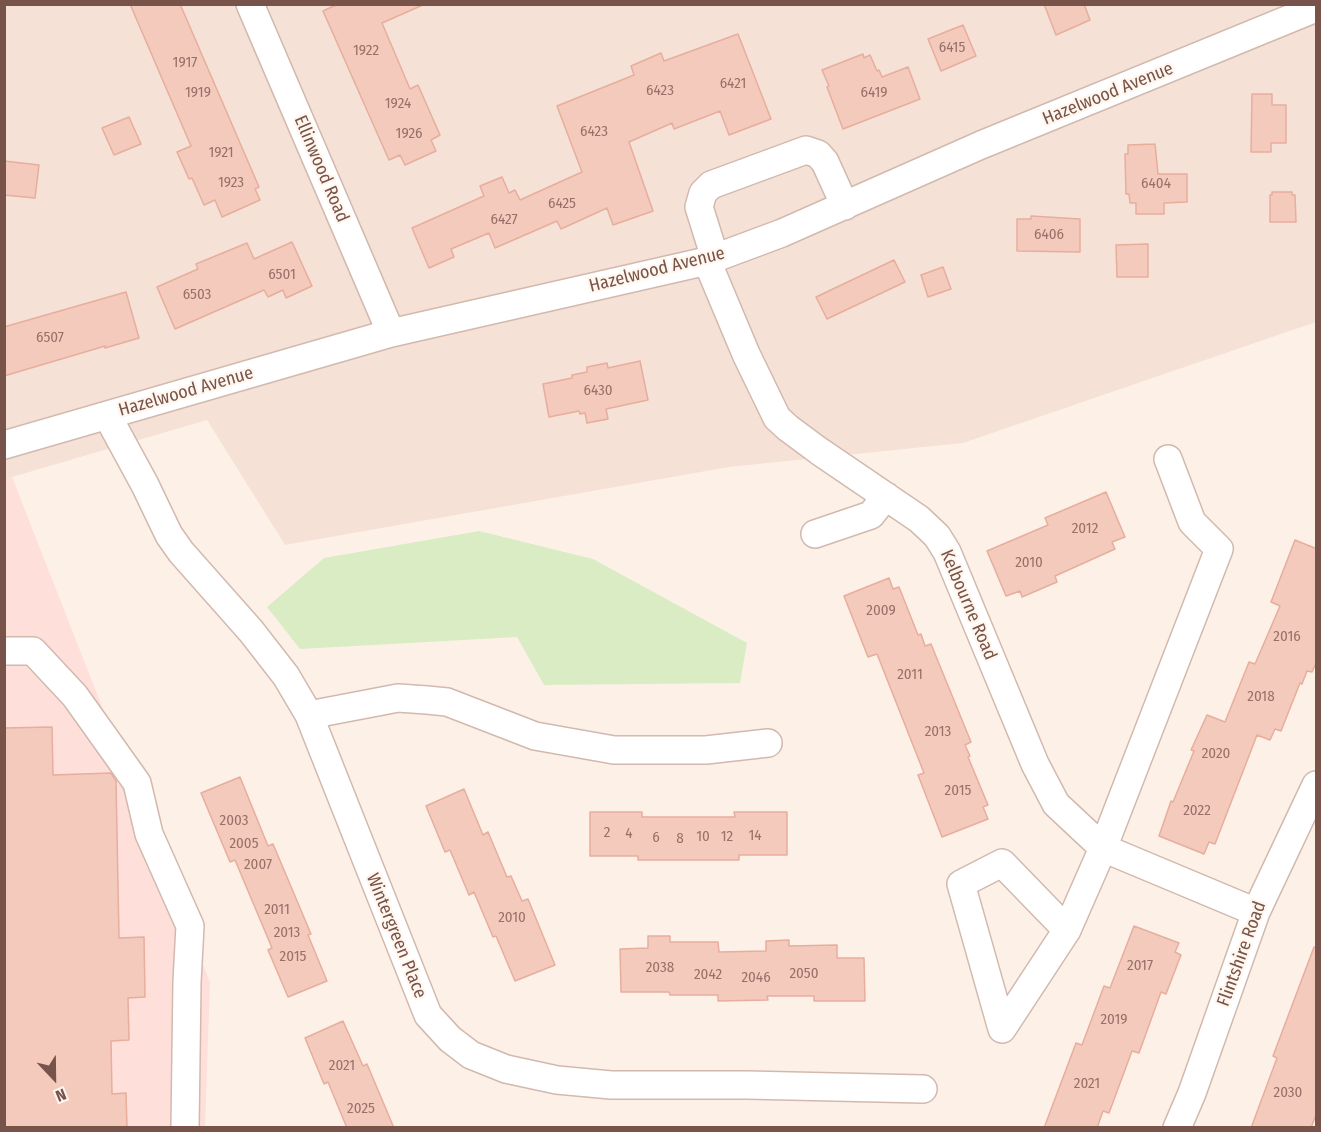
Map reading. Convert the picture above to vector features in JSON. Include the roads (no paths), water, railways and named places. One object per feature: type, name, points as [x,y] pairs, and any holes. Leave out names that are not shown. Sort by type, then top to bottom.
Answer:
[{"type":"street","name":"Ellinwood Road","points":[[250,4],[391,333]]},
{"type":"street","name":"Hazelwood Avenue","points":[[4,445],[391,333],[711,259],[782,233],[981,145],[1317,8]]},
{"type":"street","name":"Kelbourne Road","points":[[845,206],[825,162],[818,154],[807,150],[711,185],[703,193],[699,207],[711,259],[746,354],[777,418],[819,451],[920,519],[938,536],[1035,764],[1056,804],[1102,848],[1256,912]]},
{"type":"street","name":"Wintergreen Place","points":[[107,415],[169,535],[181,552],[251,631],[286,676],[309,715],[428,1015],[450,1039],[471,1055],[506,1069],[557,1080],[611,1085],[747,1084],[923,1089]]},
{"type":"street","points":[[1067,930],[1002,863],[961,884],[1002,1029],[1067,930],[1102,848],[1219,549],[1192,522],[1168,459]]},
{"type":"street","points":[[814,534],[871,515],[886,496]]},
{"type":"street","points":[[4,651],[33,651],[75,696],[137,783],[149,834],[190,926],[185,1128]]},
{"type":"street","points":[[309,715],[398,698],[447,702],[535,736],[614,750],[706,750],[768,743]]},
{"type":"street","name":"Flintshire Road","points":[[1177,1128],[1192,1093],[1256,912],[1317,785]]}]
